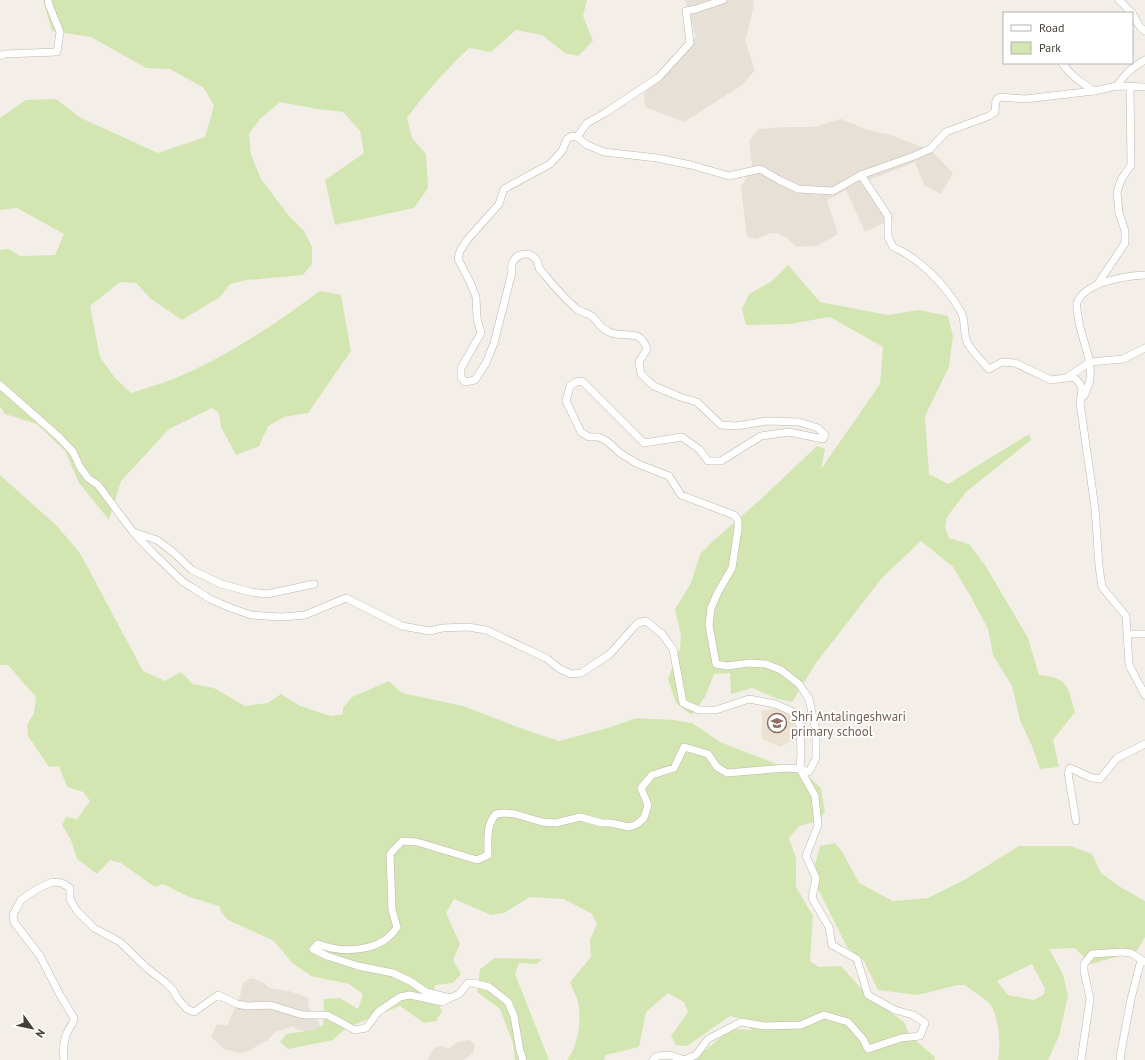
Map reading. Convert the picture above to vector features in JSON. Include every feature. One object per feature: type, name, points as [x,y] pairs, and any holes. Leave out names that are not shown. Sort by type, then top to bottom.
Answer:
[{"type":"street","points":[[0,56],[4,54],[57,52],[60,32],[48,5],[48,0]]},
{"type":"street","points":[[577,137],[587,123],[605,113],[659,76],[690,43],[686,11],[696,10],[723,0]]},
{"type":"street","points":[[1119,0],[1131,12]]},
{"type":"street","points":[[1133,15],[1140,27],[1145,31]]},
{"type":"street","points":[[1116,86],[1133,66],[1145,60]]},
{"type":"street","points":[[1063,64],[1067,71],[1094,91]]},
{"type":"street","points":[[450,998],[426,992],[410,981],[393,973],[358,966],[327,956],[313,949],[318,944],[327,947],[359,949],[374,946],[393,933],[397,927],[392,910],[390,854],[402,841],[417,842],[477,860],[488,855],[490,820],[496,814],[515,814],[542,822],[556,823],[580,817],[602,823],[611,823],[629,827],[637,824],[644,818],[648,805],[641,788],[652,775],[674,768],[684,748],[708,754],[717,768],[727,774],[786,768],[800,769],[809,772],[816,758],[816,731],[809,699],[799,684],[781,670],[766,664],[749,663],[727,666],[716,664],[709,625],[711,608],[718,592],[732,568],[738,520],[734,516],[681,495],[669,476],[638,464],[620,453],[608,442],[599,437],[589,437],[581,432],[566,401],[570,386],[576,382],[582,381],[644,443],[682,437],[700,450],[708,461],[714,462],[720,461],[761,436],[789,432],[823,439],[825,435],[818,428],[799,422],[767,421],[736,426],[721,425],[697,402],[680,397],[654,386],[641,374],[639,362],[647,349],[644,341],[639,336],[613,334],[601,328],[594,318],[586,312],[578,310],[557,289],[539,268],[539,264],[534,257],[526,254],[517,256],[512,263],[512,272],[494,343],[486,362],[474,380],[465,382],[461,377],[461,368],[481,334],[476,298],[470,282],[458,259],[460,251],[467,240],[499,204],[504,189],[550,164],[562,151],[567,139],[572,136],[577,137],[587,145],[604,152],[657,158],[691,165],[729,176],[760,169],[798,189],[833,191],[861,175],[930,149],[946,132],[989,116],[995,112],[996,100],[1000,97],[1025,100],[1094,91],[1116,86],[1145,87]]},
{"type":"street","points":[[1097,285],[1125,243],[1125,231],[1119,214],[1117,192],[1120,180],[1131,166],[1130,86]]},
{"type":"street","points":[[861,175],[888,216],[888,237],[893,247],[904,252],[927,269],[944,288],[962,313],[967,342],[989,369],[1002,362],[1015,363],[1051,380],[1073,377],[1082,386],[1080,403],[1095,508],[1102,587],[1126,616],[1129,665],[1145,695]]},
{"type":"street","points":[[1080,403],[1090,380],[1090,362],[1080,327],[1077,304],[1084,292],[1097,285],[1126,276],[1145,275]]},
{"type":"street","points":[[1068,377],[1090,362],[1123,359],[1145,348]]},
{"type":"street","points":[[0,385],[60,437],[72,452],[88,478],[98,485],[133,532],[178,577],[210,599],[231,608],[251,615],[282,617],[305,615],[346,598],[402,626],[430,631],[442,628],[468,627],[486,630],[546,658],[560,669],[571,674],[581,673],[610,654],[632,628],[638,623],[646,621],[662,634],[673,649],[683,703],[698,710],[716,710],[749,700],[775,704],[791,711],[800,725],[800,769],[815,796],[818,825],[806,856],[816,878],[812,898],[829,927],[832,945],[857,959],[868,995],[895,1010],[913,1015],[925,1023],[920,1036],[901,1038],[868,1049],[863,1039],[848,1022],[824,1015],[802,1025],[765,1026],[740,1022],[708,1039],[696,1055],[684,1060],[670,1055],[657,1056],[653,1060]]},
{"type":"street","points":[[133,532],[157,540],[173,552],[192,570],[221,584],[251,592],[267,594],[314,584]]},
{"type":"street","points":[[1128,634],[1145,634]]},
{"type":"street","points":[[1076,821],[1068,773],[1070,768],[1092,778],[1100,779],[1117,758],[1145,744]]},
{"type":"street","points":[[64,1060],[62,1050],[67,1033],[74,1022],[74,1018],[60,995],[40,956],[14,922],[13,915],[21,900],[37,889],[52,882],[62,883],[70,888],[70,899],[77,911],[94,928],[120,942],[148,969],[166,983],[187,1009],[194,1012],[218,995],[237,1004],[247,1006],[270,1005],[303,1015],[327,1015],[355,1030],[366,1028],[378,1012],[400,997],[410,995],[442,1002],[459,994],[468,983],[474,983],[489,987],[508,1002],[514,1016],[518,1045],[523,1060]]},
{"type":"street","points":[[1081,1060],[1090,998],[1084,964],[1092,954],[1122,952],[1131,953],[1143,961],[1130,999],[1120,1057],[1121,1060]]},
{"type":"shaded area","points":[[685,0],[753,0],[754,5],[745,41],[755,70],[742,85],[684,122],[645,107],[644,94],[696,37]]},
{"type":"shaded area","points":[[841,119],[871,131],[888,134],[932,151],[953,173],[941,194],[924,185],[915,162],[869,180],[894,218],[865,232],[846,190],[827,200],[838,234],[817,246],[796,247],[788,239],[777,233],[770,233],[757,239],[747,237],[741,187],[752,166],[749,141],[758,129],[814,127]]},
{"type":"shaded area","name":"Shri Antalingeshwari primary school","points":[[786,708],[800,737],[780,747],[762,739],[762,710]]},
{"type":"shaded area","points":[[251,978],[263,982],[269,988],[289,991],[309,998],[308,1006],[319,1021],[320,1029],[309,1032],[298,1030],[292,1026],[276,1031],[267,1041],[250,1051],[239,1053],[224,1049],[211,1037],[217,1024],[227,1026],[240,996],[243,983]]},
{"type":"shaded area","points":[[470,1040],[475,1045],[473,1053],[464,1060],[427,1060],[434,1048],[443,1046],[449,1049],[457,1042]]},
{"type":"green space","points":[[43,0],[587,0],[583,16],[593,41],[578,56],[565,53],[542,35],[516,30],[491,52],[469,48],[436,82],[407,118],[412,138],[426,154],[428,188],[414,208],[335,225],[325,180],[364,153],[360,131],[343,112],[280,102],[260,119],[249,134],[251,155],[261,179],[289,216],[304,231],[312,247],[312,264],[303,275],[247,280],[230,284],[220,297],[182,320],[151,299],[136,283],[120,282],[90,306],[100,357],[115,378],[131,393],[168,381],[208,363],[266,329],[320,291],[341,295],[351,351],[308,413],[284,417],[268,426],[259,446],[236,455],[221,427],[219,413],[212,408],[169,429],[121,481],[109,520],[79,483],[65,451],[37,424],[5,414],[0,407],[0,250],[9,249],[20,256],[55,255],[64,234],[17,208],[0,210],[0,118],[26,100],[56,99],[81,118],[158,153],[205,137],[214,106],[204,88],[170,69],[146,68],[91,37],[52,31]]},
{"type":"green space","points":[[788,265],[820,302],[888,315],[919,310],[948,316],[953,336],[949,367],[925,416],[929,474],[948,484],[1029,434],[1031,440],[966,492],[947,517],[945,527],[949,538],[969,544],[985,565],[1028,638],[1039,675],[1056,678],[1065,684],[1068,689],[1075,712],[1053,740],[1059,767],[1040,769],[1032,746],[1020,720],[1012,686],[993,655],[988,629],[953,567],[921,541],[882,578],[816,663],[792,702],[778,699],[752,688],[731,694],[730,673],[714,674],[705,697],[692,715],[676,703],[668,679],[680,648],[681,636],[675,609],[691,583],[700,554],[817,446],[825,449],[821,469],[880,384],[883,347],[830,317],[789,324],[746,325],[742,309],[749,294],[772,281]]},
{"type":"green space","points":[[0,475],[57,526],[80,553],[143,671],[165,681],[181,672],[193,684],[214,688],[245,706],[268,703],[281,694],[300,706],[331,716],[343,714],[343,708],[352,697],[389,681],[402,693],[463,706],[559,741],[604,729],[637,718],[674,720],[692,723],[720,742],[808,776],[821,788],[825,812],[819,821],[799,826],[789,838],[796,858],[796,887],[813,916],[810,961],[819,967],[841,966],[867,995],[904,1022],[910,1036],[934,1056],[935,1060],[683,1060],[704,1051],[731,1029],[751,1030],[747,1020],[730,1016],[687,1046],[676,1045],[671,1036],[688,1012],[684,1002],[668,993],[646,1012],[639,1047],[606,1055],[604,1060],[567,1060],[574,1048],[580,1017],[578,1002],[570,982],[591,957],[590,940],[597,924],[592,914],[564,899],[530,897],[504,913],[491,915],[454,899],[446,913],[460,944],[453,960],[461,974],[453,983],[435,985],[434,996],[442,1011],[436,1021],[424,1023],[400,1006],[346,1028],[333,1040],[288,1049],[280,1042],[286,1034],[314,1030],[323,1025],[324,999],[340,998],[358,1009],[363,994],[349,984],[311,976],[292,963],[274,941],[228,920],[222,913],[219,906],[189,897],[163,884],[155,887],[121,863],[110,860],[97,874],[77,859],[71,840],[62,825],[66,817],[77,819],[90,801],[83,792],[67,787],[59,766],[49,767],[28,736],[27,725],[34,713],[36,697],[8,665],[0,665]]},
{"type":"green space","points":[[835,843],[843,853],[859,883],[893,901],[928,898],[966,879],[1019,846],[1071,846],[1092,854],[1101,873],[1122,888],[1145,901],[1145,937],[1137,951],[1091,964],[1075,948],[1049,949],[1063,974],[1068,996],[1059,1036],[1048,1060],[998,1060],[998,1031],[993,1009],[987,1001],[965,985],[958,985],[918,995],[878,990],[864,961],[847,947],[818,889],[815,864],[820,846]],"holes":[[[1032,964],[1045,989],[1044,994],[1034,1000],[1008,995],[997,981]]]},
{"type":"green space","points":[[495,958],[542,959],[537,964],[519,963],[515,974],[549,1060],[515,1060],[513,1043],[500,1009],[477,992],[480,969]]},
{"type":"place","name":"Shri Antalingeshwari primary school","points":[[777,723]]}]
